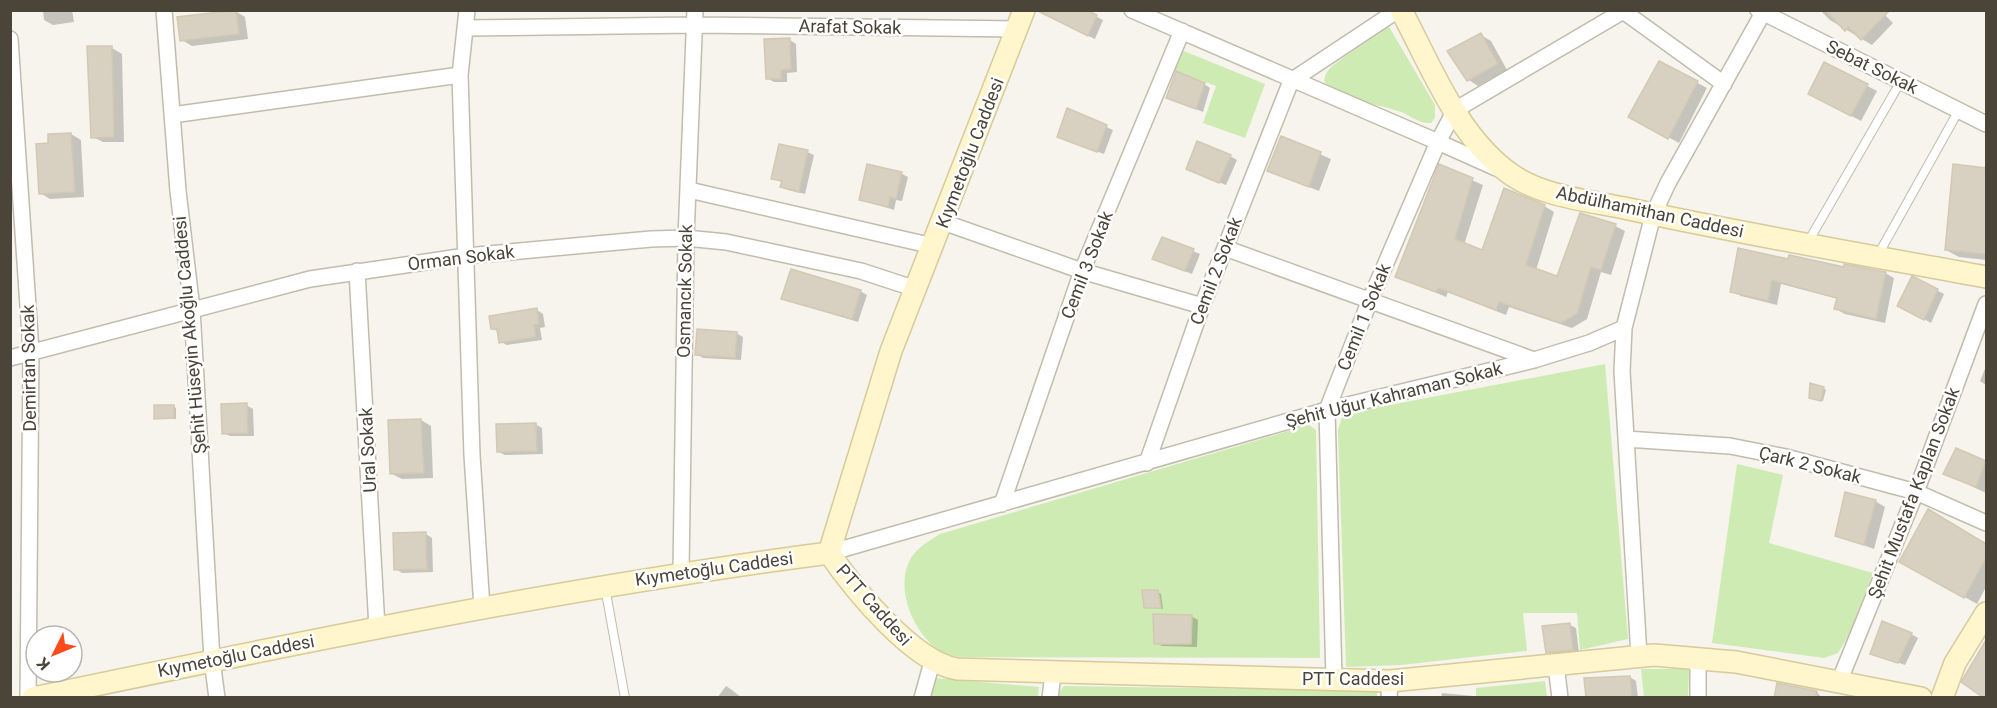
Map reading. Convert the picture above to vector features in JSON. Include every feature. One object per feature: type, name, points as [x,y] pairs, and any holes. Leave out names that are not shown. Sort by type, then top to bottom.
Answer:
[{"type":"street","name":"Şehit Hüseyin Akoğlu Caddesi","points":[[164,10],[172,115],[192,309],[212,660],[218,698]]},
{"type":"street","points":[[467,10],[460,75],[472,455],[482,608]]},
{"type":"street","points":[[1132,10],[1513,176]]},
{"type":"street","points":[[1292,81],[1400,10]]},
{"type":"street","name":"Abdülhamithan Caddesi","points":[[1400,10],[1455,110],[1474,139],[1513,176],[1537,187],[1571,197],[1653,214],[1986,277]]},
{"type":"street","points":[[1455,110],[1599,17],[1624,11],[1724,84]]},
{"type":"street","points":[[1639,656],[1622,371],[1624,328],[1653,214],[1724,84],[1760,12]]},
{"type":"street","name":"Sebat Sokak","points":[[1760,12],[1986,124]]},
{"type":"street","name":"Arafat Sokak","points":[[465,28],[695,18],[1021,20]]},
{"type":"street","name":"Osmancık Sokak","points":[[681,572],[686,238],[695,18]]},
{"type":"street","name":"Kıymetoğlu Caddesi","points":[[33,698],[212,660],[482,608],[681,572],[829,553],[891,351],[1021,20]]},
{"type":"street","name":"Cemil 3 Sokak","points":[[1002,504],[1082,271],[1182,31]]},
{"type":"street","name":"Demirtan Sokak","points":[[10,39],[31,351],[28,698]]},
{"type":"street","points":[[172,115],[460,75]]},
{"type":"street","name":"Cemil 2 Sokak","points":[[1147,463],[1202,306],[1292,81]]},
{"type":"street","name":"Cemil 1 Sokak","points":[[1334,680],[1327,410],[1370,300],[1438,142],[1455,110]]},
{"type":"street","points":[[689,190],[933,246]]},
{"type":"street","points":[[943,222],[1082,271],[1202,306]]},
{"type":"street","name":"Orman Sokak","points":[[10,358],[310,279],[466,256],[686,238],[726,242],[861,271],[916,289]]},
{"type":"street","points":[[1225,248],[1534,360]]},
{"type":"street","name":"Ural Sokak","points":[[357,271],[377,628]]},
{"type":"street","name":"Şehit Mustafa Kaplan Sokak","points":[[1839,682],[1916,492],[1986,304]]},
{"type":"street","name":"Şehit Uğur Kahraman Sokak","points":[[829,553],[1327,410],[1534,360],[1589,343],[1624,328]]},
{"type":"street","name":"Çark 2 Sokak","points":[[1626,439],[1730,446],[1786,457],[1916,492],[1986,523]]},
{"type":"street","name":"PTT Caddesi","points":[[829,553],[845,577],[916,650],[932,662],[957,669],[1053,674],[1334,680],[1389,689],[1556,665],[1639,656],[1698,657],[1736,662],[1921,698]]},
{"type":"street","points":[[1942,698],[1955,663],[1986,613]]},
{"type":"street","points":[[1698,657],[1698,698]]},
{"type":"street","points":[[922,698],[932,662]]},
{"type":"street","points":[[1556,665],[1560,698]]},
{"type":"street","points":[[1050,698],[1053,674]]},
{"type":"lane","points":[[1808,243],[1902,81]]},
{"type":"lane","points":[[1877,256],[1959,110]]},
{"type":"lane","points":[[604,586],[625,698]]},
{"type":"green space","points":[[1388,25],[1435,105],[1435,118],[1431,123],[1350,98],[1331,88],[1324,81],[1326,73],[1332,66]]},
{"type":"green space","points":[[1179,49],[1265,84],[1245,138],[1203,123],[1216,86],[1173,70]]},
{"type":"green space","points":[[1605,364],[1628,639],[1580,650],[1577,613],[1523,613],[1527,651],[1401,665],[1346,667],[1338,430],[1343,414]]},
{"type":"green space","points":[[1309,425],[1316,430],[1320,658],[960,657],[942,653],[932,645],[923,635],[910,612],[904,586],[909,562],[914,553],[940,534]]},
{"type":"green space","points":[[1737,464],[1783,475],[1769,543],[1873,573],[1850,633],[1838,653],[1824,658],[1712,643]]},
{"type":"green space","points":[[1641,669],[1689,669],[1688,697],[1644,697]]},
{"type":"green space","points":[[934,678],[1039,687],[1038,697],[929,698]]},
{"type":"green space","points":[[1545,681],[1547,697],[1476,697],[1476,688]]},
{"type":"green space","points":[[1064,686],[1377,691],[1377,698],[1054,698]]},
{"type":"building","points":[[236,10],[239,34],[180,41],[177,17]]},
{"type":"building","points":[[1036,10],[1087,10],[1097,15],[1088,36]]},
{"type":"building","points":[[1825,10],[1890,10],[1861,40],[1848,27],[1845,31]]},
{"type":"building","points":[[1481,33],[1498,64],[1467,81],[1447,51]]},
{"type":"building","points":[[790,38],[791,69],[781,70],[781,79],[766,79],[764,39]]},
{"type":"building","points":[[87,46],[112,46],[114,137],[91,138]]},
{"type":"building","points":[[1659,61],[1698,81],[1668,139],[1628,117]]},
{"type":"building","points":[[1824,62],[1868,84],[1851,116],[1808,94]]},
{"type":"building","points":[[1176,71],[1205,83],[1196,109],[1166,98]]},
{"type":"building","points":[[1067,108],[1107,125],[1097,152],[1057,137]]},
{"type":"building","points":[[71,133],[75,192],[39,194],[36,144],[48,143],[48,134]]},
{"type":"building","points":[[1281,136],[1321,152],[1309,187],[1267,171]]},
{"type":"building","points":[[1197,141],[1231,155],[1219,183],[1186,169]]},
{"type":"building","points":[[779,144],[808,150],[799,192],[780,187],[782,181],[771,179]]},
{"type":"building","points":[[867,164],[902,172],[896,199],[890,197],[888,207],[859,200]]},
{"type":"building","points":[[1439,164],[1473,178],[1455,239],[1482,250],[1504,188],[1545,205],[1526,265],[1557,276],[1580,213],[1616,224],[1601,270],[1591,267],[1577,314],[1561,323],[1499,302],[1496,310],[1438,288],[1436,292],[1395,277]]},
{"type":"building","points":[[1953,164],[1986,168],[1986,254],[1945,250]]},
{"type":"building","points":[[1162,237],[1194,249],[1185,271],[1152,259]]},
{"type":"building","points":[[1738,248],[1788,259],[1789,255],[1844,267],[1844,264],[1886,272],[1876,319],[1834,309],[1837,298],[1772,280],[1768,301],[1730,292]]},
{"type":"building","points":[[791,269],[861,290],[852,319],[781,299]]},
{"type":"building","points":[[1912,276],[1938,289],[1924,320],[1897,306]]},
{"type":"building","points":[[537,308],[539,324],[534,325],[536,337],[499,343],[497,329],[491,329],[489,316]]},
{"type":"building","points":[[697,329],[737,332],[735,358],[695,355]]},
{"type":"building","points":[[1810,383],[1824,387],[1821,401],[1809,398]]},
{"type":"building","points":[[247,403],[248,433],[222,434],[221,404]]},
{"type":"building","points":[[154,405],[174,405],[174,418],[154,419]]},
{"type":"building","points":[[421,419],[424,473],[390,474],[388,420]]},
{"type":"building","points":[[536,423],[537,451],[497,452],[496,424]]},
{"type":"building","points":[[1956,448],[1986,461],[1976,487],[1943,474]]},
{"type":"building","points":[[1845,492],[1876,500],[1864,545],[1835,536]]},
{"type":"building","points":[[1928,509],[1986,544],[1986,558],[1964,598],[1899,562]]},
{"type":"building","points":[[426,532],[427,569],[394,570],[393,533]]},
{"type":"building","points":[[1142,590],[1158,590],[1161,608],[1144,608]]},
{"type":"building","points":[[1153,614],[1192,615],[1191,644],[1154,644]]},
{"type":"building","points":[[1882,621],[1912,633],[1898,663],[1870,654]]},
{"type":"building","points":[[1570,623],[1573,650],[1546,653],[1542,626]]},
{"type":"building","points":[[1986,640],[1986,698],[1984,698],[1961,682]]},
{"type":"building","points":[[1630,676],[1632,698],[1586,698],[1584,678]]},
{"type":"building","points":[[1777,683],[1817,691],[1816,698],[1774,698]]}]
